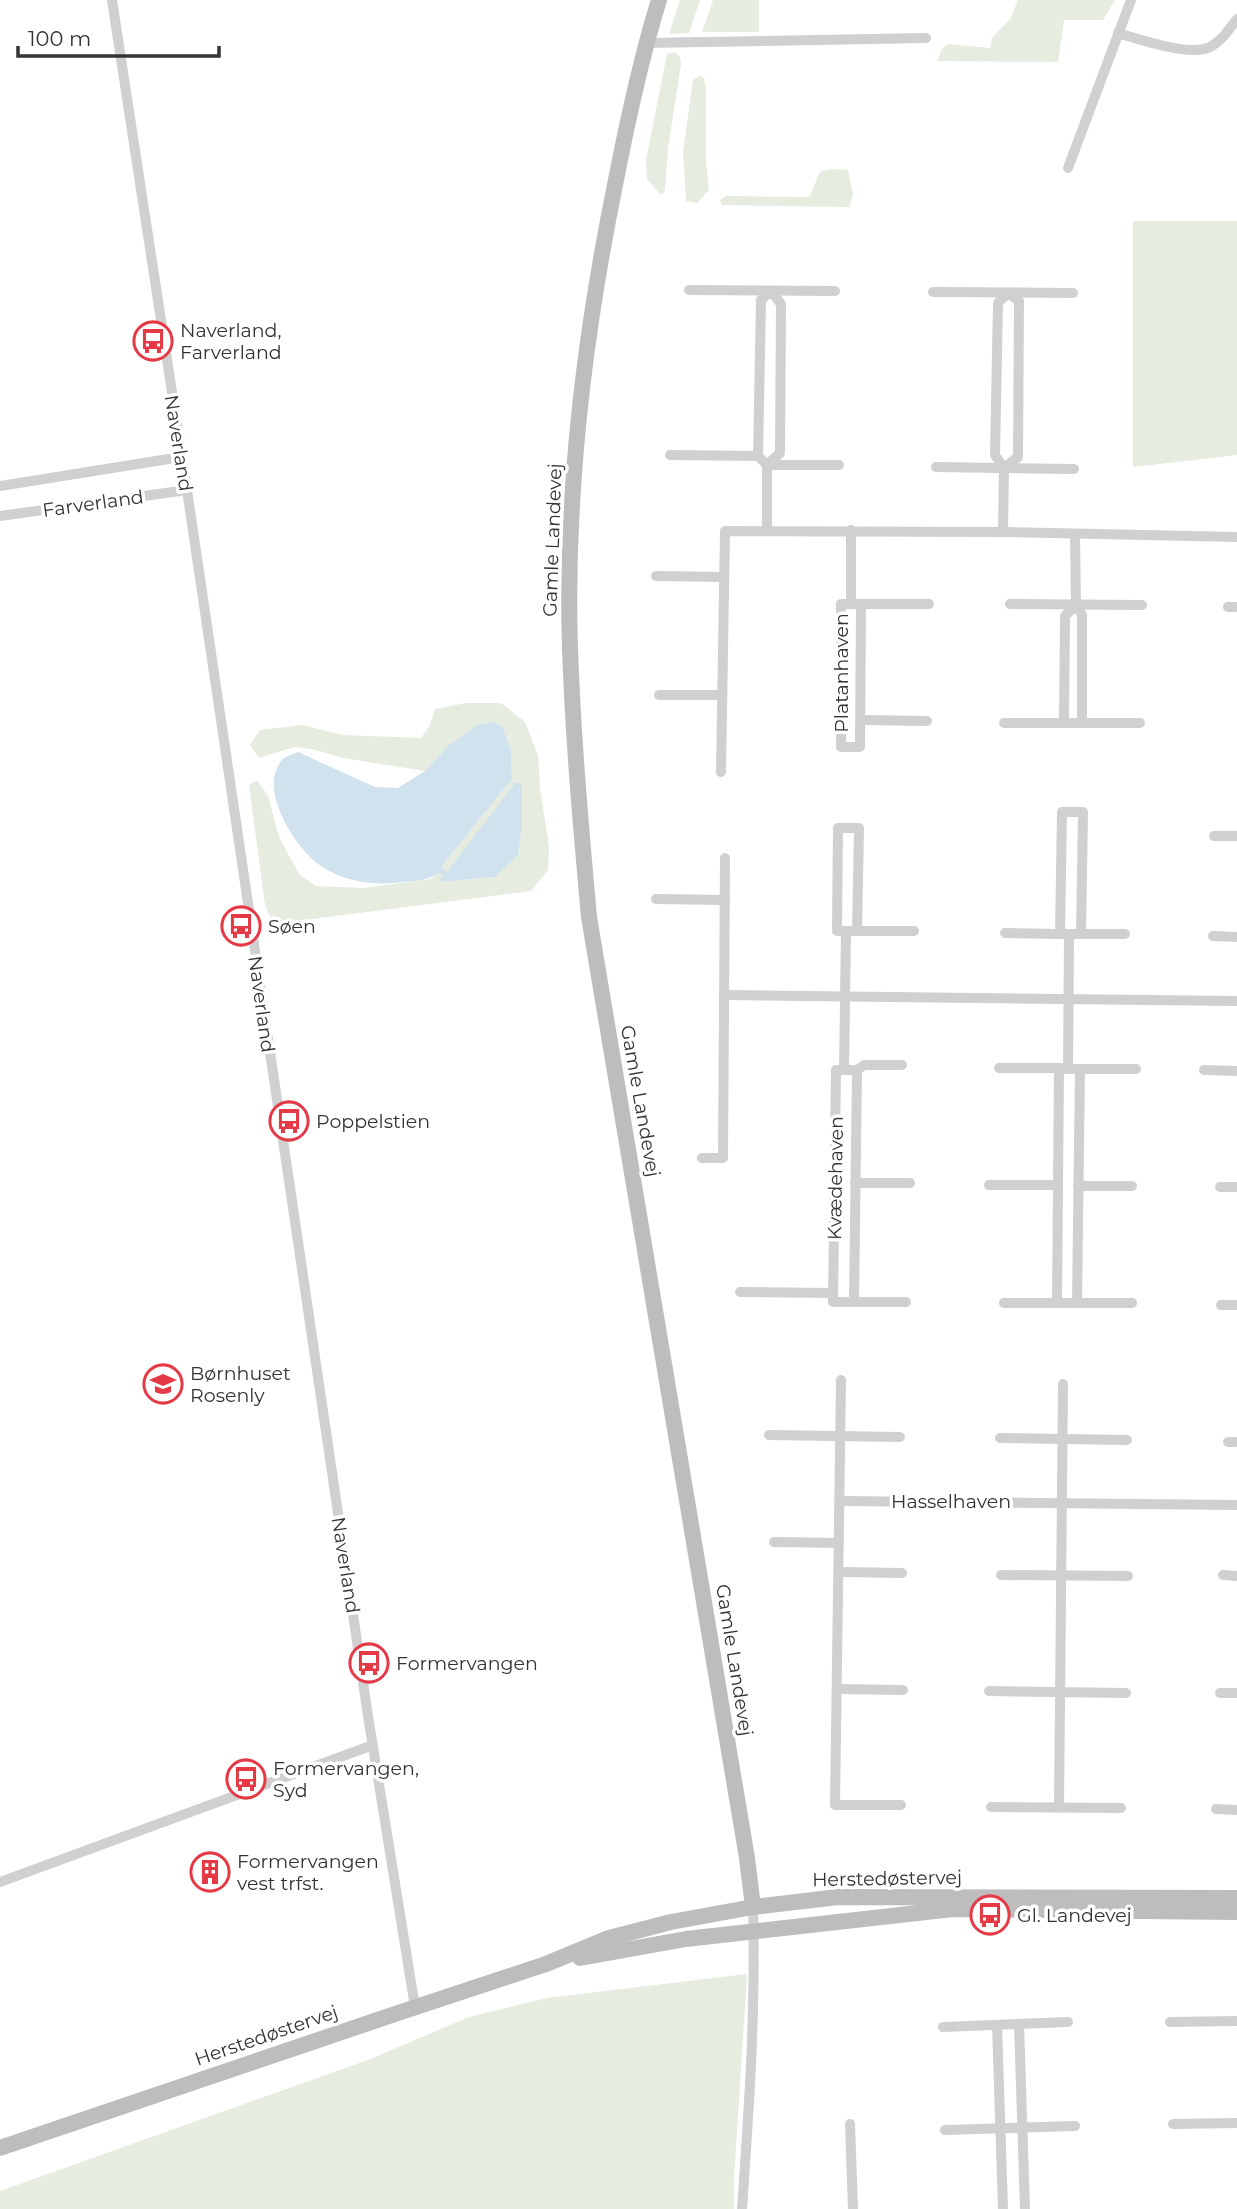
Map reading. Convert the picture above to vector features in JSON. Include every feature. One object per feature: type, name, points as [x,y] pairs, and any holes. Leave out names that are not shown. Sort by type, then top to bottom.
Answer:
[{"type":"street","name":"Naverland","points":[[112,0],[373,1745],[415,2007]]},
{"type":"street","name":"Gamle Landevej","points":[[659,0],[646,43],[589,320],[572,517],[570,647],[589,917],[753,1907],[750,2100],[742,2209]]},
{"type":"street","points":[[1068,168],[1130,0]]},
{"type":"street","points":[[1118,33],[1180,49],[1209,49],[1237,19]]},
{"type":"street","points":[[646,43],[926,38]]},
{"type":"street","points":[[690,290],[835,291]]},
{"type":"street","points":[[758,456],[761,300],[771,291]]},
{"type":"street","points":[[767,530],[767,465],[780,453],[781,304],[771,291]]},
{"type":"street","points":[[933,292],[1073,293]]},
{"type":"street","points":[[1003,468],[1018,457],[1019,301],[1008,293]]},
{"type":"street","points":[[1003,532],[1003,468],[995,455],[998,303],[1008,293]]},
{"type":"street","points":[[670,454],[758,456],[767,465],[839,466]]},
{"type":"street","name":"Farverland","points":[[0,486],[181,457]]},
{"type":"street","points":[[936,467],[1074,469]]},
{"type":"street","name":"Farverland","points":[[0,516],[187,491]]},
{"type":"street","points":[[721,772],[725,531],[851,530],[1237,537]]},
{"type":"street","name":"Platanhaven","points":[[851,530],[856,604],[861,720],[860,747],[841,747],[841,604],[856,604],[929,604]]},
{"type":"street","points":[[1075,534],[1076,605],[1082,615],[1082,722]]},
{"type":"street","points":[[656,576],[724,577]]},
{"type":"street","points":[[1010,604],[1142,605]]},
{"type":"street","points":[[1064,722],[1065,616],[1076,605]]},
{"type":"street","points":[[659,695],[722,695]]},
{"type":"street","name":"Platanhaven","points":[[861,720],[927,721]]},
{"type":"street","points":[[1004,723],[1140,723]]},
{"type":"street","points":[[1077,1303],[1079,1186],[1069,1069],[1062,812],[1083,812],[1081,934]]},
{"type":"street","name":"Kvædehaven","points":[[833,1293],[836,1070],[844,1070],[845,996],[852,931],[859,828],[838,828],[837,931],[852,931]]},
{"type":"street","points":[[1214,836],[1237,836]]},
{"type":"street","points":[[702,1158],[723,1158],[725,858]]},
{"type":"street","points":[[656,900],[725,900]]},
{"type":"street","points":[[852,931],[914,931]]},
{"type":"street","points":[[1005,933],[1125,934]]},
{"type":"street","points":[[1213,936],[1237,937]]},
{"type":"street","points":[[724,995],[1237,1001]]},
{"type":"street","points":[[844,1070],[857,1070],[864,1065],[902,1065]]},
{"type":"street","points":[[999,1068],[1136,1069]]},
{"type":"street","points":[[1056,1303],[1058,1185],[1069,1069]]},
{"type":"street","name":"Kvædehaven","points":[[854,1302],[857,1070]]},
{"type":"street","points":[[1204,1070],[1237,1071]]},
{"type":"street","name":"Kvædehaven","points":[[855,1183],[910,1183]]},
{"type":"street","points":[[989,1185],[1058,1185]]},
{"type":"street","points":[[1079,1186],[1132,1186]]},
{"type":"street","points":[[1220,1187],[1237,1186]]},
{"type":"street","points":[[740,1292],[833,1293],[833,1302],[906,1302]]},
{"type":"street","points":[[1004,1303],[1132,1303]]},
{"type":"street","points":[[1221,1305],[1237,1305]]},
{"type":"street","points":[[841,1380],[835,1805],[901,1805]]},
{"type":"street","points":[[1059,1807],[1063,1384]]},
{"type":"street","points":[[769,1435],[900,1437]]},
{"type":"street","points":[[1000,1438],[1127,1440]]},
{"type":"street","name":"Hasselhaven","points":[[840,1501],[1237,1505]]},
{"type":"street","points":[[774,1542],[839,1543]]},
{"type":"street","points":[[839,1572],[902,1573]]},
{"type":"street","points":[[1001,1575],[1128,1576]]},
{"type":"street","points":[[1223,1576],[1237,1576]]},
{"type":"street","points":[[837,1689],[903,1690]]},
{"type":"street","points":[[989,1691],[1126,1693]]},
{"type":"street","points":[[1220,1693],[1237,1693]]},
{"type":"street","points":[[0,1882],[373,1745]]},
{"type":"street","points":[[991,1807],[1121,1808]]},
{"type":"street","points":[[1216,1809],[1237,1810]]},
{"type":"street","name":"Herstedøstervej","points":[[0,2148],[547,1964],[610,1938],[671,1922],[753,1907],[838,1897],[1237,1898]]},
{"type":"street","name":"Herstedøstervej","points":[[547,1964],[686,1939],[953,1909],[1237,1912]]},
{"type":"street","points":[[1170,2022],[1237,2021]]},
{"type":"street","points":[[943,2027],[1068,2022]]},
{"type":"street","points":[[1019,2024],[1026,2209]]},
{"type":"street","points":[[997,2025],[1003,2209]]},
{"type":"street","points":[[850,2123],[853,2209]]},
{"type":"street","points":[[1173,2124],[1237,2123]]},
{"type":"street","points":[[945,2130],[1075,2126]]},
{"type":"shaded area","points":[[680,0],[700,0],[689,33],[669,34]]},
{"type":"shaded area","points":[[713,0],[759,0],[759,32],[702,32]]},
{"type":"shaded area","points":[[1018,0],[1115,0],[1103,20],[1064,20],[1058,62],[938,61],[941,50],[947,44],[990,48],[992,38],[1011,18]]},
{"type":"shaded area","points":[[674,52],[680,57],[681,64],[668,148],[665,190],[660,194],[647,179],[646,160],[667,54]]},
{"type":"shaded area","points":[[700,76],[704,78],[706,89],[706,162],[709,190],[697,203],[686,201],[683,152],[693,80]]},
{"type":"shaded area","points":[[848,170],[853,195],[849,207],[722,205],[720,200],[726,196],[809,197],[821,171]]},
{"type":"shaded area","points":[[1133,221],[1237,221],[1237,455],[1133,467]]},
{"type":"shaded area","points":[[466,703],[501,703],[525,722],[538,755],[549,846],[548,870],[531,891],[273,924],[265,905],[249,785],[257,780],[268,796],[279,837],[299,874],[316,886],[364,888],[430,879],[439,873],[444,876],[440,882],[495,877],[447,873],[441,867],[512,779],[511,751],[503,727],[493,722],[448,746],[425,771],[294,747],[259,758],[250,745],[260,730],[303,725],[342,735],[421,738],[430,725],[435,709]]},
{"type":"shaded area","points":[[747,1974],[734,2209],[0,2209],[0,2191],[368,2060],[469,2017],[547,1998]]},
{"type":"water","points":[[493,722],[503,727],[511,751],[512,779],[441,867],[447,872],[516,782],[522,784],[522,824],[518,855],[495,877],[439,882],[443,876],[439,873],[422,880],[392,883],[350,879],[330,871],[311,858],[290,832],[282,817],[274,785],[276,771],[288,756],[298,752],[375,787],[398,788],[425,771],[448,746],[477,725]]},
{"type":"place","name":"Naverland, Farverland","points":[[153,341]]},
{"type":"place","name":"Søen","points":[[241,926]]},
{"type":"place","name":"Poppelstien","points":[[289,1121]]},
{"type":"place","name":"Børnhuset Rosenly","points":[[163,1384]]},
{"type":"place","name":"Formervangen","points":[[369,1663]]},
{"type":"place","name":"Formervangen, Syd","points":[[246,1779]]},
{"type":"place","name":"Formervangen vest trfst.","points":[[210,1872]]},
{"type":"place","name":"Gl. Landevej","points":[[990,1915]]}]
